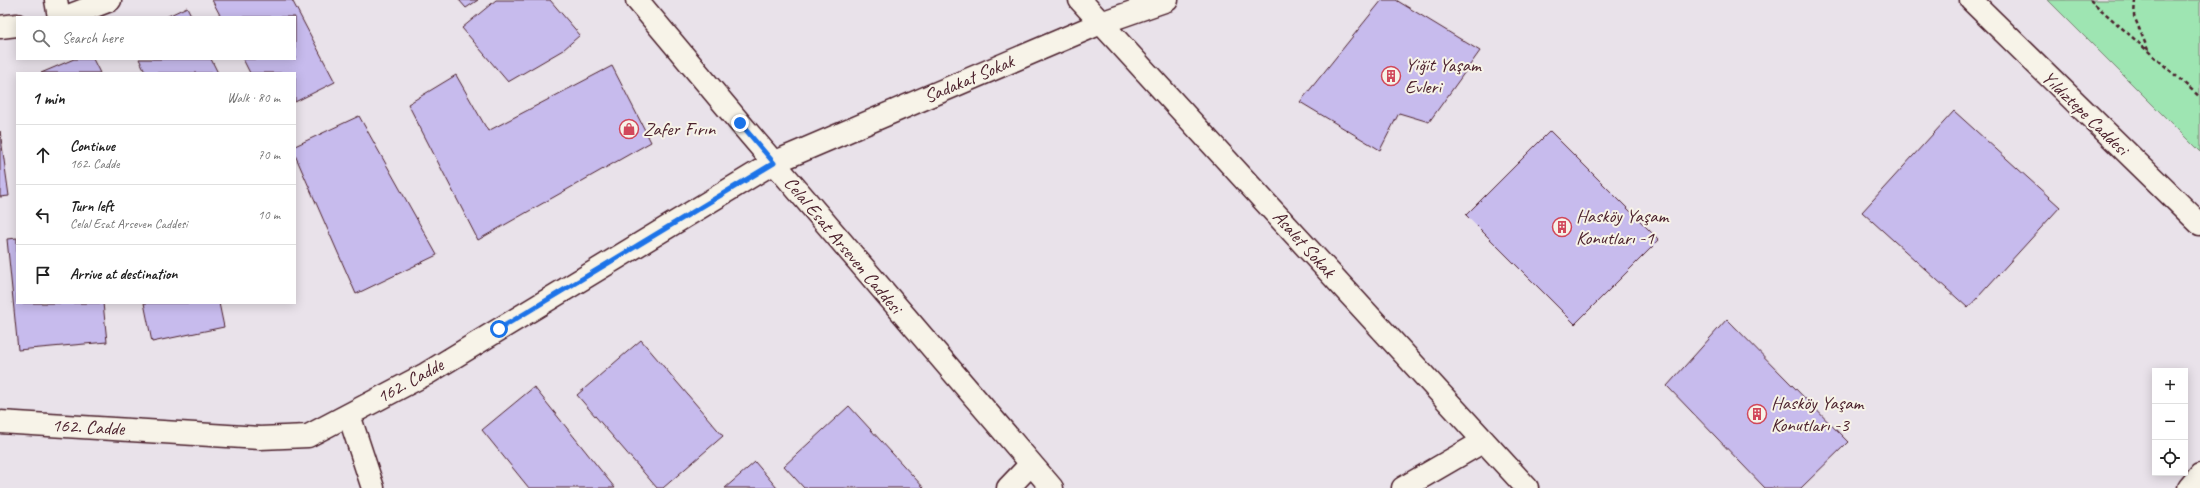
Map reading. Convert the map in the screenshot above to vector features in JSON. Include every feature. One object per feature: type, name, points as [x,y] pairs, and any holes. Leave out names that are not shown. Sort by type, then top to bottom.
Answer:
[{"type":"street","points":[[56,0],[59,16]]},
{"type":"street","points":[[69,16],[110,0]]},
{"type":"street","name":"Celal Esat Arseven Caddesi","points":[[637,0],[1030,465],[1052,488]]},
{"type":"street","name":"Asalet Sokak","points":[[1080,0],[1527,488]]},
{"type":"street","name":"Sadakat Sokak","points":[[774,163],[1101,23],[1167,0]]},
{"type":"street","name":"Yıldıztepe Caddesi","points":[[1971,0],[2200,224]]},
{"type":"street","points":[[0,28],[16,25]]},
{"type":"street","name":"162. Cadde","points":[[0,422],[260,438],[308,436],[426,374],[774,163]]},
{"type":"street","points":[[349,415],[373,488]]},
{"type":"street","points":[[1403,488],[1484,441]]},
{"type":"street","points":[[1008,488],[1030,465]]},
{"type":"street","points":[[2189,488],[2200,475]]},
{"type":"path","points":[[2090,0],[2200,97]]},
{"type":"path","points":[[2135,0],[2134,16],[2149,52]]},
{"type":"green space","points":[[2048,0],[2200,0],[2200,152]]},
{"type":"building","points":[[212,0],[292,0],[335,82],[296,102],[296,72],[250,72],[244,60],[296,60],[296,16],[220,16]]},
{"type":"building","points":[[459,0],[478,0],[466,8]]},
{"type":"building","points":[[496,0],[550,0],[580,35],[563,50],[508,82],[462,28]]},
{"type":"building","name":"Yiğit Yaşam Evleri","points":[[1382,0],[1396,0],[1480,51],[1429,122],[1399,113],[1380,150],[1300,102]]},
{"type":"building","points":[[187,7],[192,16],[168,16]]},
{"type":"building","points":[[72,60],[94,60],[100,72],[43,72]]},
{"type":"building","points":[[140,60],[212,60],[218,72],[146,72]]},
{"type":"building","points":[[612,66],[651,142],[478,240],[408,104],[456,75],[488,131]]},
{"type":"building","points":[[1954,111],[2060,207],[1968,308],[1862,212]]},
{"type":"building","points":[[359,116],[437,255],[356,294],[296,157],[296,146]]},
{"type":"building","points":[[0,131],[9,196],[0,197]]},
{"type":"building","name":"Hasköy Yaşam Konutları -1","points":[[1550,131],[1659,240],[1575,324],[1466,215]]},
{"type":"building","points":[[16,238],[16,304],[103,304],[107,342],[18,350],[7,239]]},
{"type":"building","points":[[144,304],[219,304],[224,327],[152,342]]},
{"type":"building","name":"Hasköy Yaşam Konutları -3","points":[[1727,319],[1848,442],[1801,488],[1765,488],[1667,386]]},
{"type":"building","points":[[641,340],[723,436],[663,488],[657,488],[577,395]]},
{"type":"building","points":[[534,387],[615,488],[529,488],[482,430]]},
{"type":"building","points":[[849,406],[924,488],[804,488],[784,466]]},
{"type":"building","points":[[755,462],[777,488],[725,488]]},
{"type":"place","name":"Yiğit Yaşam Evleri","points":[[1391,76]]},
{"type":"place","name":"Zafer Fırın","points":[[629,129]]},
{"type":"place","name":"Hasköy Yaşam Konutları -1","points":[[1562,227]]},
{"type":"place","name":"Hasköy Yaşam Konutları -3","points":[[1757,414]]},
{"type":"route","points":[[499,329],[774,163],[740,123]]}]
